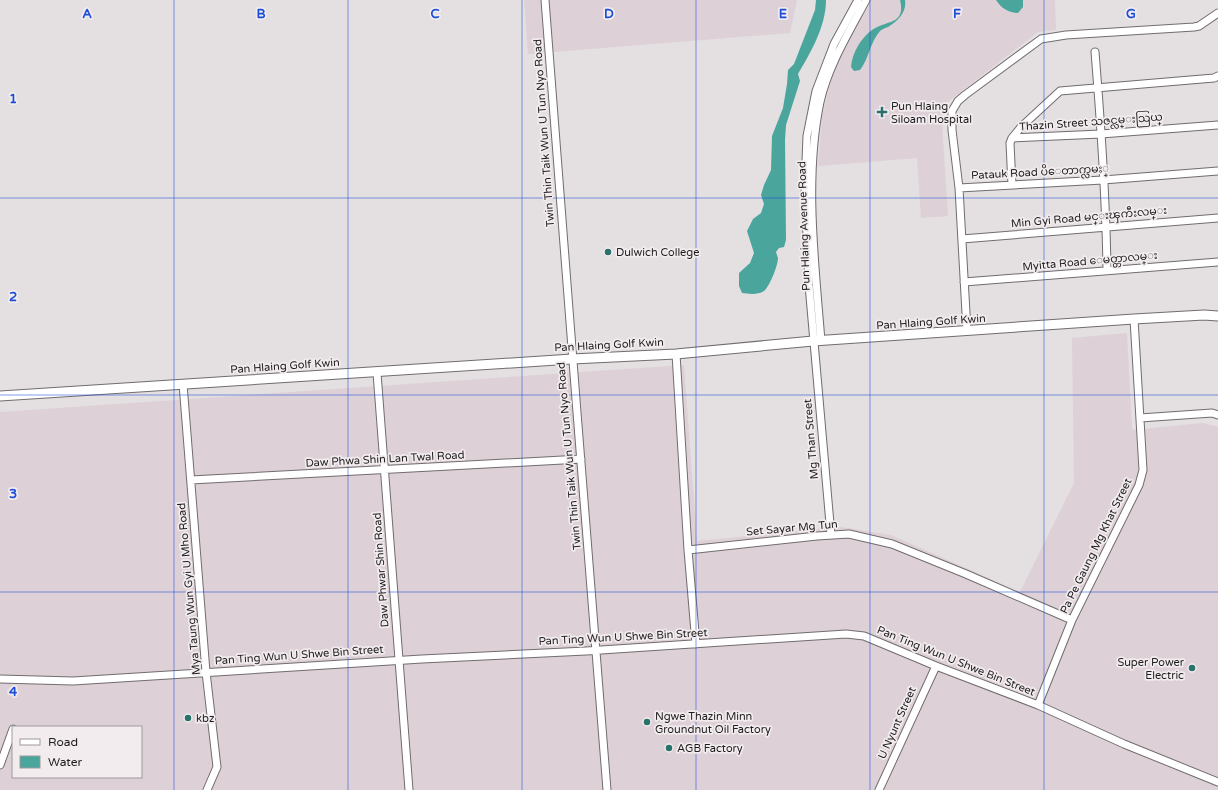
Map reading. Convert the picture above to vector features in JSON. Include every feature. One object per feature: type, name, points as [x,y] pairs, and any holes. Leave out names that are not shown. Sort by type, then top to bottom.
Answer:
[{"type":"street","name":"Twin Thin Taik Wun U Tun Nyo Road","points":[[545,0],[607,790]]},
{"type":"street","name":"Pun Hlaing Avenue Road","points":[[817,341],[809,285],[805,186],[807,136],[816,91],[834,44],[858,0]]},
{"type":"street","name":"Pun Hlaing Avenue Road","points":[[817,341],[812,163],[820,102],[833,65],[866,0]]},
{"type":"street","points":[[959,188],[952,130],[952,111],[958,101],[965,95],[1041,39],[1066,35],[1194,27],[1199,26],[1218,13]]},
{"type":"street","points":[[1095,52],[1102,134],[1107,270]]},
{"type":"street","points":[[1012,138],[1020,127],[1060,91],[1214,78],[1218,76]]},
{"type":"street","name":"Thazin Street သဇင္လမ္းသြယ္","points":[[1012,185],[1010,143],[1012,138],[1102,134],[1218,124]]},
{"type":"street","name":"Patauk Road ပိေတာက္လမး္","points":[[968,331],[959,188],[1103,180],[1218,171]]},
{"type":"street","name":"Min Gyi Road မင္းၾကီးလမ္း","points":[[962,239],[1218,218]]},
{"type":"street","name":"Myitta Road ေမတ္တာလမ္း","points":[[964,282],[1218,262]]},
{"type":"street","name":"Pan Hlaing Golf Kwin","points":[[0,396],[572,359],[676,354],[817,341],[1134,319],[1204,315],[1218,316]]},
{"type":"street","name":"Pa Pe Gaung Mg Khat Street","points":[[1038,705],[1072,620],[1139,485],[1143,470],[1134,319]]},
{"type":"street","name":"Mg Than Street","points":[[817,341],[831,535]]},
{"type":"street","points":[[676,354],[688,550],[696,644]]},
{"type":"street","name":"Daw Phwar Shin Road","points":[[376,372],[409,790]]},
{"type":"street","name":"Mya Taung Wun Gyi U Mho Road","points":[[183,384],[206,672],[216,767],[207,790]]},
{"type":"street","points":[[1140,418],[1212,414],[1218,415]]},
{"type":"street","name":"Daw Phwa Shin Lan Twal Road","points":[[191,480],[581,459]]},
{"type":"street","name":"Set Sayar Mg Tun","points":[[688,550],[849,534],[892,544],[1072,620]]},
{"type":"street","name":"Pan Ting Wun U Shwe Bin Street","points":[[0,680],[74,681],[398,660],[596,650],[846,634],[864,636],[936,666],[1038,705],[1124,744],[1218,782]]},
{"type":"street","name":"U Nyunt Street","points":[[879,790],[936,666]]},
{"type":"street","points":[[0,765],[12,732]]},
{"type":"shaded area","points":[[524,0],[797,0],[790,33],[528,54]]},
{"type":"shaded area","name":"Pun Hlaing Siloam Hospital","points":[[869,0],[1055,0],[1056,30],[1038,32],[941,107],[948,216],[921,218],[917,158],[818,166],[822,117],[832,76],[843,49]]},
{"type":"shaded area","points":[[1127,333],[1132,430],[1203,423],[1218,427],[1218,790],[0,790],[0,412],[684,365],[697,541],[841,527],[891,535],[1020,592],[1074,483],[1072,338]]},
{"type":"water","points":[[816,0],[826,0],[821,29],[813,48],[798,74],[800,81],[786,125],[786,240],[784,247],[779,248],[776,252],[778,258],[777,265],[771,280],[764,291],[750,294],[742,293],[739,286],[739,273],[750,263],[754,253],[747,231],[753,219],[761,213],[764,204],[761,195],[771,170],[772,136],[783,108],[788,70],[794,64],[815,10]]},
{"type":"water","points":[[900,0],[905,0],[905,8],[901,16],[892,25],[880,31],[874,40],[863,66],[860,70],[854,71],[851,67],[855,51],[868,33],[898,18],[901,8]]},
{"type":"water","points":[[996,0],[1023,0],[1023,7],[1018,13],[1011,12],[1003,8]]},
{"type":"place","name":"Pun Hlaing Siloam Hospital","points":[[882,112]]},
{"type":"place","name":"Dulwich College","points":[[608,252]]},
{"type":"place","name":"Super Power Electric","points":[[1192,668]]},
{"type":"place","name":"kbz","points":[[188,718]]},
{"type":"place","name":"Ngwe Thazin Minn Groundnut Oil Factory","points":[[647,722]]},
{"type":"place","name":"AGB Factory","points":[[669,748]]}]
